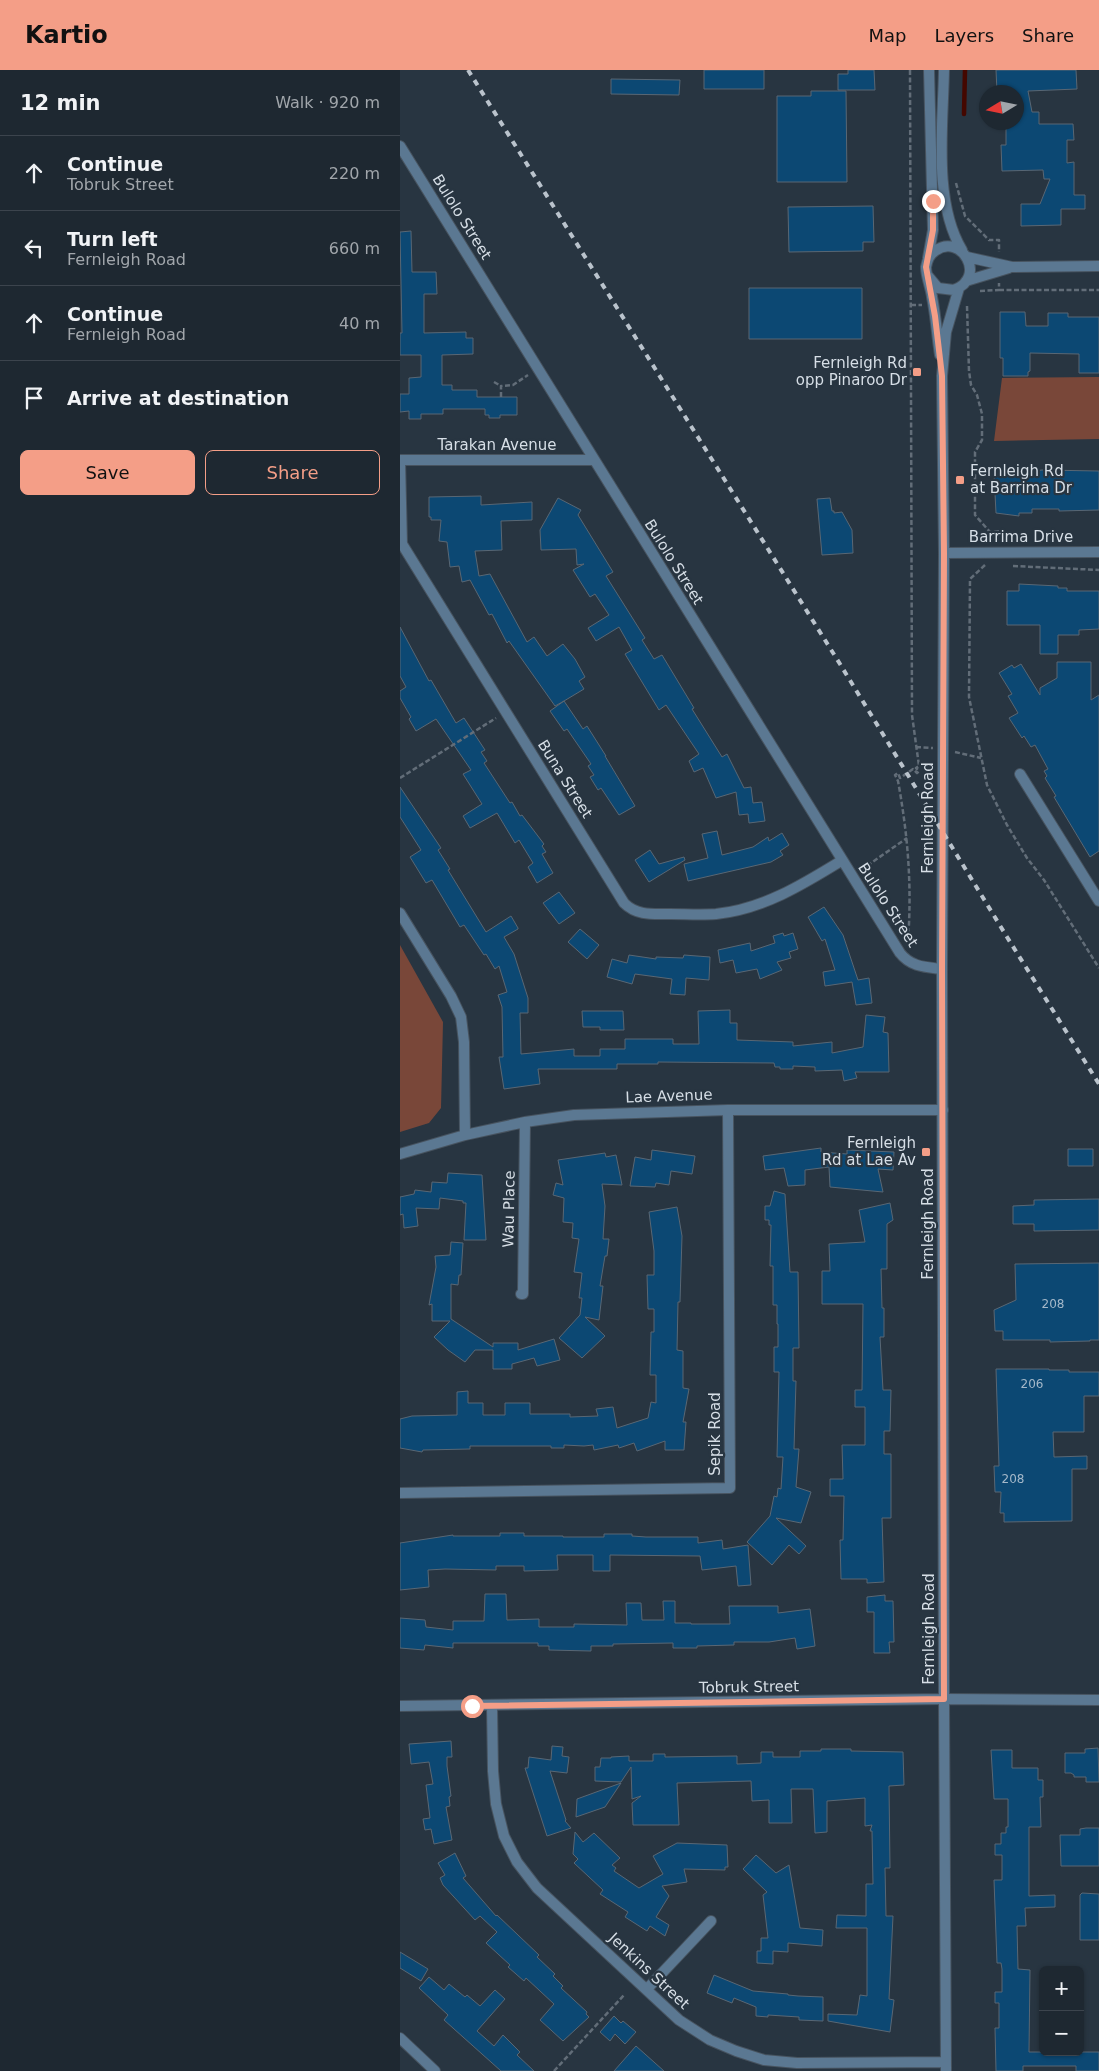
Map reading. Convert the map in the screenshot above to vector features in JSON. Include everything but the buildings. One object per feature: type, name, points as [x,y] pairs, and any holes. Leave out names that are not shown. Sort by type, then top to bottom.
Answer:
[{"type":"street","points":[[929,70],[933,230],[928,262],[928,276],[938,288],[948,290],[999,268],[1099,266]]},
{"type":"street","points":[[944,70],[943,196],[951,228],[965,254],[970,269],[963,284]]},
{"type":"street","name":"Bulolo Street","points":[[400,146],[841,861],[906,960],[919,966],[942,969]]},
{"type":"street","points":[[928,262],[930,255],[942,247],[949,246],[999,268]]},
{"type":"street","name":"Fernleigh Road","points":[[928,276],[942,376]]},
{"type":"street","name":"Fernleigh Road","points":[[946,2066],[942,969],[944,553],[942,376],[946,332],[963,284]]},
{"type":"street","name":"Tarakan Avenue","points":[[400,460],[593,460]]},
{"type":"street","name":"Buna Street","points":[[400,460],[402,544],[624,903],[637,913],[708,914],[742,909],[795,889],[841,861]]},
{"type":"street","name":"Barrima Drive","points":[[944,553],[1099,552]]},
{"type":"street","points":[[1020,774],[1099,901]]},
{"type":"street","points":[[400,913],[451,996],[461,1017],[464,1042],[465,1135]]},
{"type":"street","name":"Lae Avenue","points":[[400,1154],[465,1135],[525,1122],[574,1115],[728,1110],[943,1110]]},
{"type":"street","name":"Sepik Road","points":[[400,1493],[730,1488],[728,1110]]},
{"type":"street","name":"Wau Place","points":[[521,1294],[523,1294],[525,1122]]},
{"type":"street","name":"Tobruk Street","points":[[400,1706],[944,1699],[1099,1700]]},
{"type":"street","name":"Jenkins Street","points":[[492,1706],[493,1771],[496,1804],[504,1836],[517,1862],[537,1888],[679,2020],[710,2040],[764,2060],[797,2063],[946,2066]]},
{"type":"street","points":[[647,1990],[711,1921]]},
{"type":"street","points":[[400,2038],[435,2071]]},
{"type":"path","points":[[906,960],[910,877],[907,838],[898,781],[895,775],[898,773],[900,778],[913,769],[917,773],[919,771],[916,768],[919,766],[912,716],[910,70]]},
{"type":"path","points":[[965,216],[989,240],[999,240],[999,290]]},
{"type":"path","points":[[975,292],[999,290],[1099,290]]},
{"type":"path","points":[[967,304],[968,371],[982,414],[982,440],[975,452],[974,515],[990,532],[1003,531],[1004,566],[1099,570]]},
{"type":"path","points":[[494,382],[501,386],[513,385],[538,369]]},
{"type":"path","points":[[501,386],[501,397]]},
{"type":"path","points":[[991,566],[984,565],[970,579],[969,697],[981,758],[991,796],[1027,858],[1044,880],[1099,968]]},
{"type":"path","points":[[400,778],[506,712]]},
{"type":"path","points":[[944,749],[981,758]]},
{"type":"path","points":[[860,871],[907,838]]},
{"type":"path","points":[[554,2071],[624,1995]]},
{"type":"shaded area","points":[[1099,377],[1099,439],[994,441],[1002,378]]},
{"type":"shaded area","points":[[400,945],[443,1022],[441,1108],[429,1123],[400,1132]]},
{"type":"waterway","points":[[964,114],[965,70]]},
{"type":"railway","points":[[468,70],[840,664],[1099,1084]]},
{"type":"place","name":"Fernleigh Rd opp Pinaroo Dr","points":[[917,372]]},
{"type":"place","name":"Fernleigh Rd at Barrima Dr","points":[[960,480]]},
{"type":"place","name":"Fernleigh Rd at Lae Av","points":[[926,1152]]},
{"type":"route","points":[[472,1706],[944,1699],[944,1128],[942,969],[944,553],[942,376],[935,316],[926,267],[933,230],[933,201]]}]
